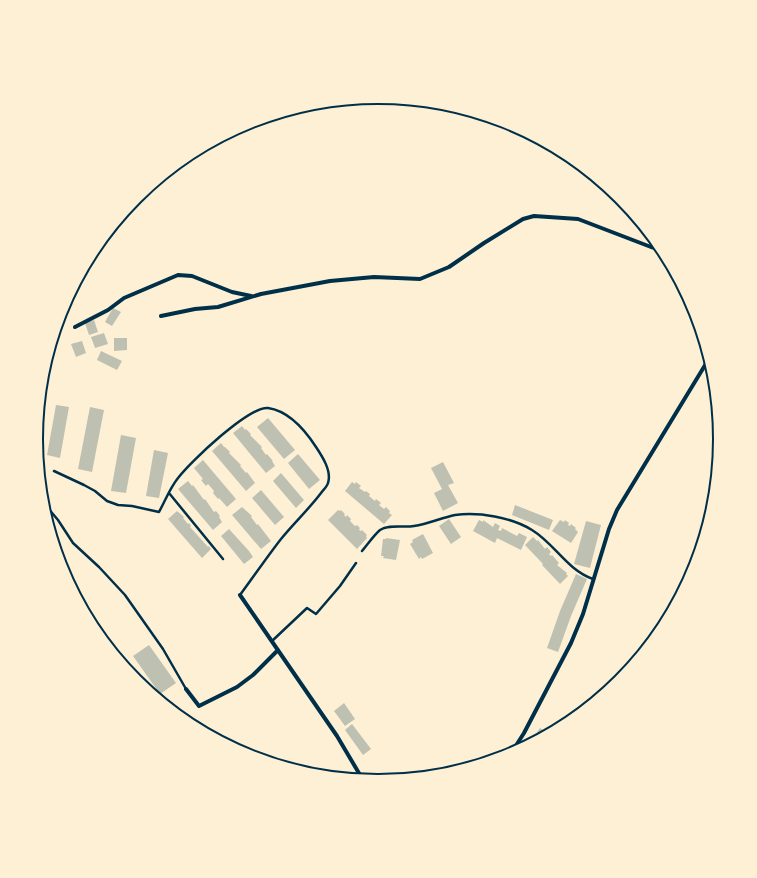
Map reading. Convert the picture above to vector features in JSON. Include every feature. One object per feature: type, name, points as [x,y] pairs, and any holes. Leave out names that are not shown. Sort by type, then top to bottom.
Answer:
[{"type":"street","points":[[161,316],[195,309],[218,307],[254,296],[330,280],[389,277],[420,279],[449,267],[523,219],[534,216],[578,219],[653,248]]},
{"type":"street","points":[[75,327],[108,310],[124,298],[178,275],[192,276],[232,292],[254,296]]},
{"type":"street","points":[[516,745],[530,722],[571,643],[583,614],[609,529],[617,510],[706,364]]},
{"type":"street","points":[[240,595],[337,736],[359,774]]},
{"type":"street","points":[[186,688],[199,706],[237,687],[253,675],[278,650]]},
{"type":"lane","points":[[54,470],[84,484],[107,501],[118,505],[132,506],[159,512],[178,478],[200,454],[255,411],[267,408],[283,414],[294,421],[304,430],[315,444],[327,467],[328,484],[281,539],[240,595]]},
{"type":"lane","points":[[169,492],[224,559]]},
{"type":"lane","points":[[51,511],[73,543],[99,567],[125,595],[163,648],[186,688]]},
{"type":"lane","points":[[362,551],[381,530],[387,528],[412,527],[467,514],[506,518],[523,525],[539,535],[555,548],[571,567],[593,579]]},
{"type":"lane","points":[[272,641],[307,608],[316,614],[340,586],[356,563]]},
{"type":"building","points":[[113,308],[121,312],[112,326],[105,322]]},
{"type":"building","points":[[94,320],[98,332],[89,335],[85,323]]},
{"type":"building","points":[[104,333],[108,344],[95,348],[91,337]]},
{"type":"building","points":[[114,338],[127,338],[127,350],[114,351]]},
{"type":"building","points":[[82,341],[86,353],[76,357],[71,344]]},
{"type":"building","points":[[101,351],[122,361],[117,370],[97,360]]},
{"type":"building","points":[[56,405],[69,407],[60,458],[47,455]]},
{"type":"building","points":[[90,407],[104,410],[92,472],[78,469]]},
{"type":"building","points":[[268,418],[295,450],[284,459],[257,427]]},
{"type":"building","points":[[242,426],[251,434],[250,435],[262,447],[261,448],[266,455],[267,454],[273,461],[275,466],[266,473],[233,433]]},
{"type":"building","points":[[121,435],[136,438],[126,493],[111,491]]},
{"type":"building","points":[[221,443],[255,483],[246,491],[212,451]]},
{"type":"building","points":[[154,450],[168,453],[159,498],[146,496]]},
{"type":"building","points":[[298,454],[320,480],[309,489],[288,463]]},
{"type":"building","points":[[203,460],[236,499],[227,507],[213,493],[214,491],[208,484],[206,486],[201,480],[203,479],[194,468]]},
{"type":"building","points":[[443,462],[454,483],[448,485],[458,503],[443,511],[434,493],[442,489],[431,468]]},
{"type":"building","points":[[281,473],[304,500],[296,508],[273,481]]},
{"type":"building","points":[[188,481],[192,486],[193,485],[204,500],[205,499],[214,512],[216,511],[220,516],[219,517],[222,522],[213,530],[178,489]]},
{"type":"building","points":[[352,482],[355,484],[356,482],[361,486],[359,488],[370,494],[369,496],[375,501],[376,499],[381,503],[379,505],[384,509],[386,507],[390,511],[389,513],[392,515],[384,524],[345,491]]},
{"type":"building","points":[[261,490],[284,517],[275,525],[252,498]]},
{"type":"building","points":[[515,505],[553,520],[549,530],[512,515]]},
{"type":"building","points":[[242,507],[252,516],[251,517],[257,525],[258,524],[271,541],[261,549],[232,515]]},
{"type":"building","points":[[338,510],[341,510],[346,517],[347,515],[355,526],[357,525],[360,528],[359,530],[362,530],[367,535],[367,538],[357,549],[328,520]]},
{"type":"building","points":[[177,511],[184,517],[183,518],[191,526],[190,527],[211,549],[202,558],[168,519]]},
{"type":"building","points":[[449,519],[461,537],[451,544],[439,526]]},
{"type":"building","points":[[479,520],[483,522],[483,520],[493,527],[495,523],[500,526],[498,530],[501,531],[502,528],[517,536],[519,533],[527,537],[521,550],[497,538],[495,543],[473,531]]},
{"type":"building","points":[[560,520],[564,522],[565,520],[570,526],[571,524],[578,532],[571,543],[552,531]]},
{"type":"building","points":[[586,521],[601,525],[590,568],[574,564]]},
{"type":"building","points":[[229,529],[253,557],[244,564],[221,536]]},
{"type":"building","points":[[423,534],[433,553],[419,559],[410,544],[413,542],[412,540]]},
{"type":"building","points":[[533,537],[537,541],[538,540],[545,549],[547,547],[551,552],[549,554],[551,556],[552,555],[559,563],[557,565],[567,573],[566,574],[568,576],[560,584],[525,545]]},
{"type":"building","points":[[383,539],[400,540],[396,560],[383,558],[384,556],[381,556]]},
{"type":"building","points":[[576,574],[587,579],[571,616],[558,652],[547,648],[560,611]]},
{"type":"building","points":[[149,645],[176,683],[160,694],[133,656]]},
{"type":"building","points":[[344,703],[355,719],[345,726],[334,711]]},
{"type":"building","points":[[352,724],[371,749],[363,755],[345,730]]},
{"type":"building","points":[[540,728],[544,731],[534,736]]}]
